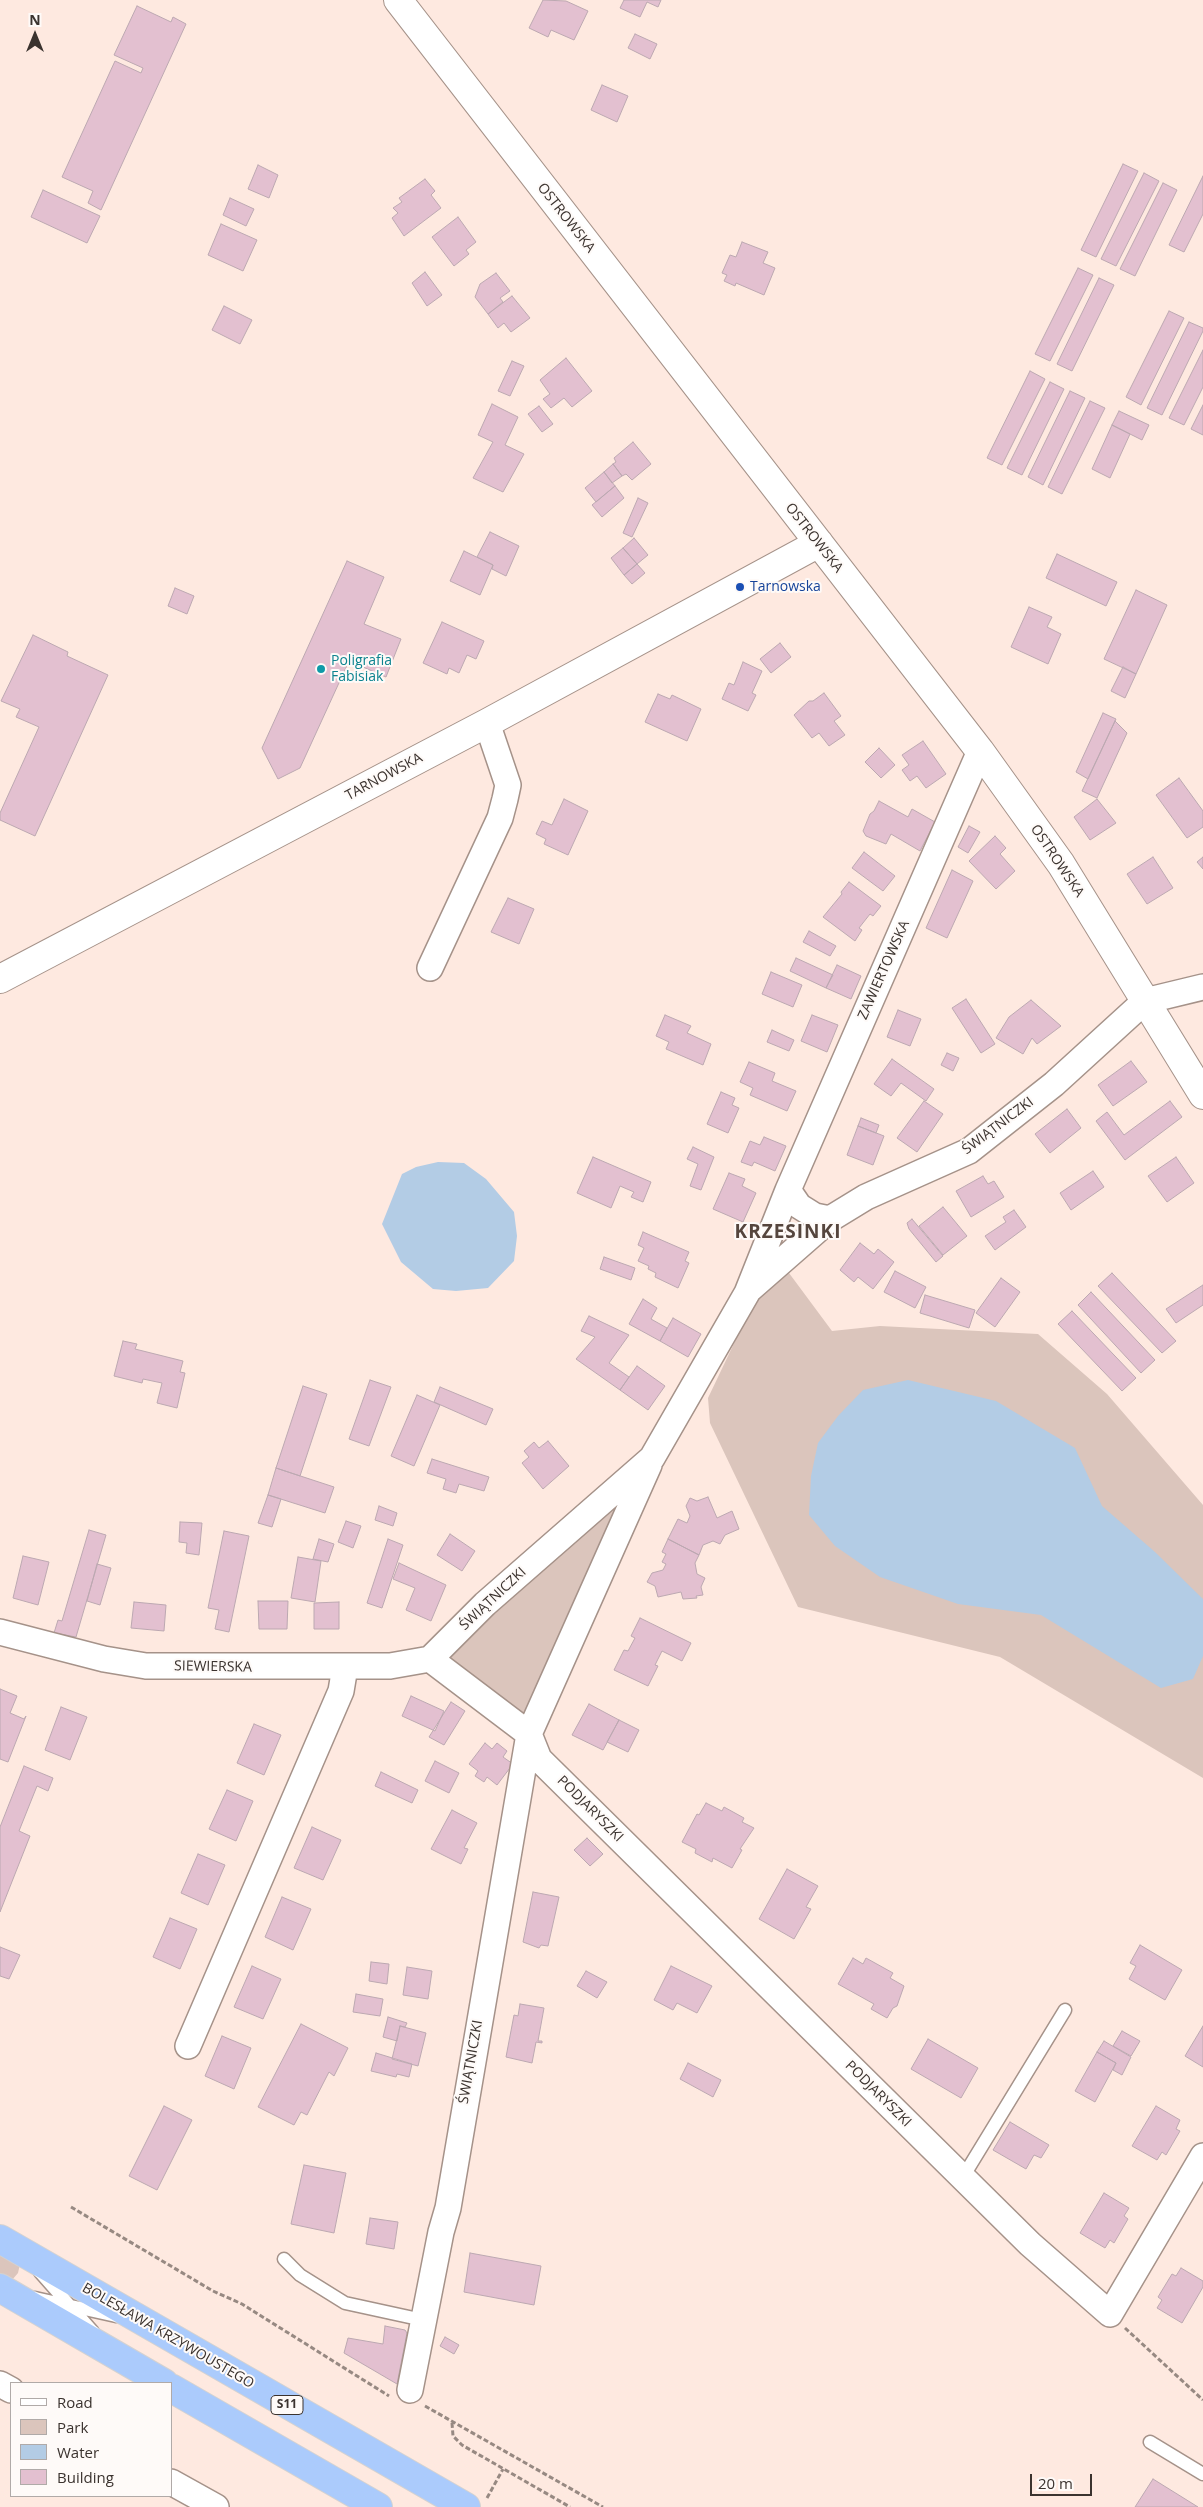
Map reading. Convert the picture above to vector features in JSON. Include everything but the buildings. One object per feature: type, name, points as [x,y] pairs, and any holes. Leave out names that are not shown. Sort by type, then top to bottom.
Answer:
[{"type":"highway","name":"BOLESŁAWA KRZYWOUSTEGO","points":[[7,2243],[152,2327],[476,2503]]},
{"type":"highway","points":[[0,2287],[162,2382]]},
{"type":"highway","points":[[172,2389],[378,2507]]},
{"type":"street","name":"OSTROWSKA","points":[[398,0],[980,751],[1061,864],[1203,1095]]},
{"type":"street","name":"TARNOWSKA","points":[[0,979],[487,723],[818,543]]},
{"type":"street","points":[[430,968],[500,818],[505,800],[508,785],[487,723]]},
{"type":"street","name":"ZAWIERTOWSKA","points":[[788,1190],[980,751]]},
{"type":"street","points":[[1146,1000],[1203,987]]},
{"type":"street","name":"ŚWIĄTNICZKI","points":[[747,1293],[830,1220],[866,1197],[969,1151],[1054,1084],[1146,1000]]},
{"type":"street","points":[[788,1190],[799,1206],[815,1216],[830,1220]]},
{"type":"street","name":"ŚWIĄTNICZKI","points":[[410,2390],[440,2232],[448,2208],[529,1734],[652,1458],[747,1293],[788,1190]]},
{"type":"street","name":"ŚWIĄTNICZKI","points":[[430,1659],[485,1604],[652,1458]]},
{"type":"street","name":"SIEWIERSKA","points":[[0,1632],[104,1660],[146,1666],[390,1666],[430,1659]]},
{"type":"street","points":[[430,1659],[529,1734]]},
{"type":"street","points":[[188,2046],[341,1691],[345,1667]]},
{"type":"street","name":"PODJARYSZKI","points":[[529,1734],[538,1759],[1030,2244],[1110,2314]]},
{"type":"street","points":[[1110,2314],[1203,2156]]},
{"type":"street","points":[[172,2483],[216,2507]]},
{"type":"lane","points":[[963,2177],[1065,2010]]},
{"type":"lane","points":[[7,2243],[24,2254],[104,2344],[122,2359]]},
{"type":"lane","points":[[284,2259],[300,2275],[345,2303],[423,2320]]},
{"type":"lane","points":[[0,2287],[22,2295],[134,2320],[152,2327]]},
{"type":"lane","points":[[1150,2442],[1203,2474]]},
{"type":"path","points":[[71,2207],[206,2287],[242,2304],[363,2378],[385,2395],[402,2397],[410,2390],[425,2406],[603,2507]]},
{"type":"path","points":[[1110,2314],[1203,2400]]},
{"type":"path","points":[[452,2422],[453,2436],[462,2445],[570,2507]]},
{"type":"path","points":[[476,2503],[504,2469]]},
{"type":"green space","points":[[789,1273],[832,1331],[880,1326],[1038,1334],[1107,1394],[1203,1505],[1203,1778],[1000,1657],[798,1607],[710,1423],[708,1398],[758,1293]]},
{"type":"green space","points":[[630,1491],[525,1719],[449,1667],[451,1643]]},
{"type":"green space","points":[[0,2252],[20,2264],[18,2273],[12,2280],[0,2274]]},
{"type":"water","points":[[438,1162],[464,1163],[486,1179],[514,1212],[517,1236],[514,1261],[488,1288],[456,1291],[433,1289],[401,1262],[382,1224],[402,1174],[416,1167]]},
{"type":"water","points":[[908,1380],[996,1401],[1075,1448],[1102,1506],[1155,1552],[1203,1599],[1203,1656],[1193,1679],[1161,1688],[1041,1615],[958,1604],[880,1577],[835,1546],[809,1515],[811,1476],[818,1443],[838,1416],[863,1390]]},
{"type":"place","name":"Tarnowska","points":[[740,587]]},
{"type":"place","name":"Poligrafia Fabisiak","points":[[321,669]]},
{"type":"district","name":"KRZESINKI","points":[[788,1233]]}]
